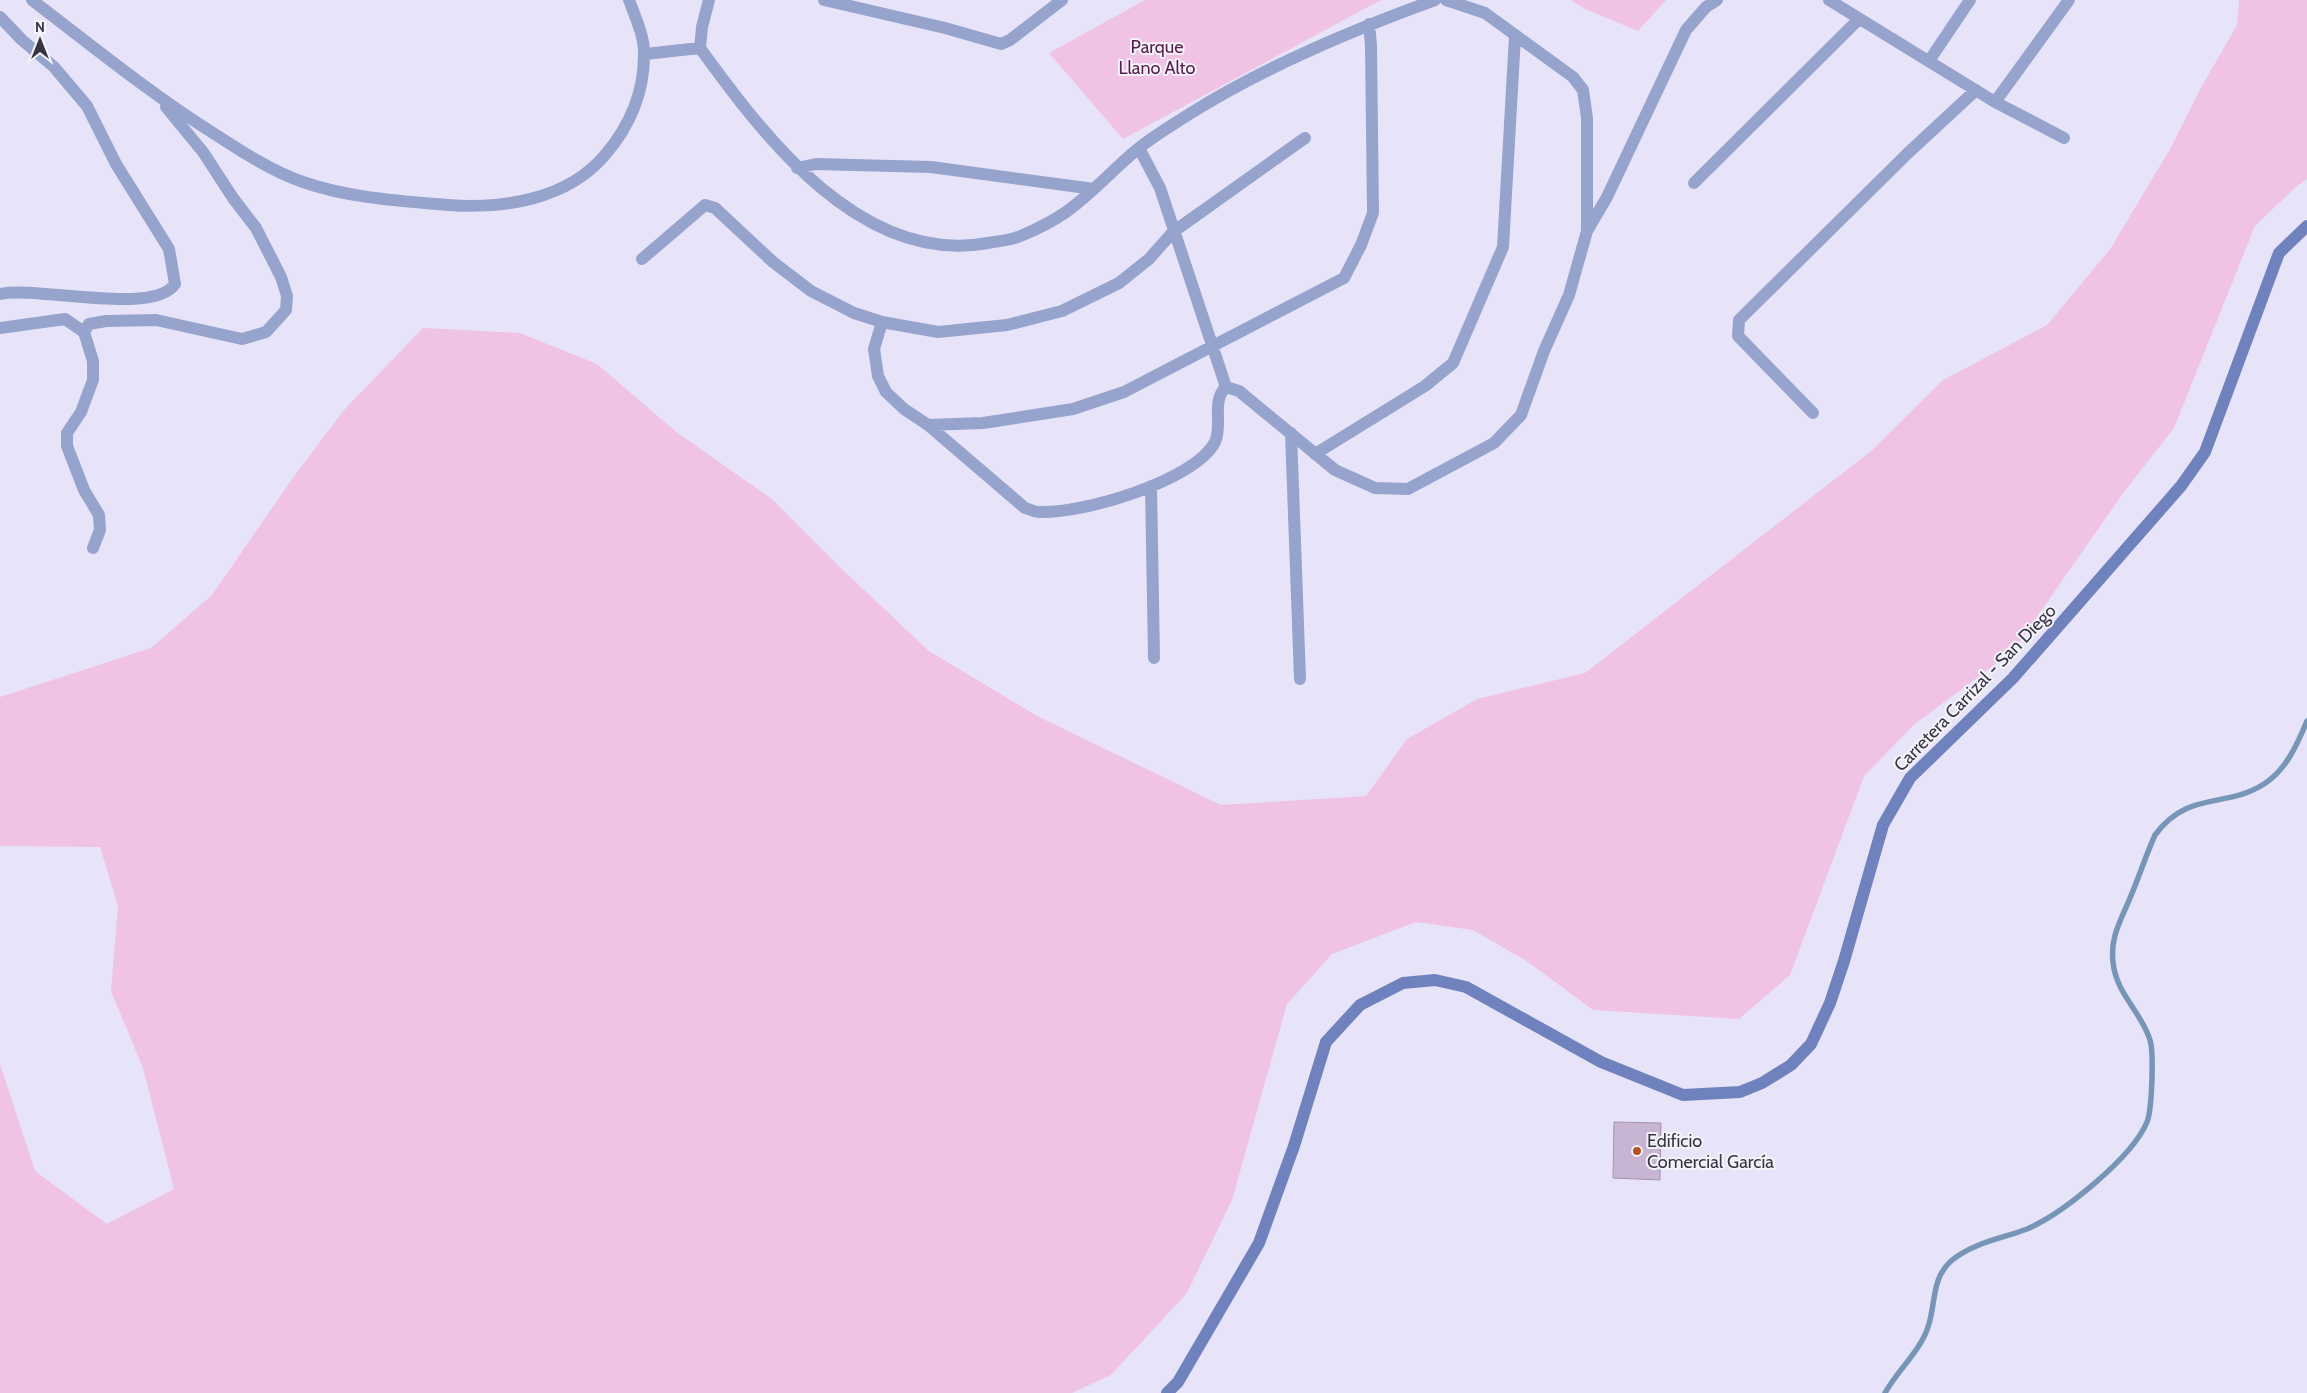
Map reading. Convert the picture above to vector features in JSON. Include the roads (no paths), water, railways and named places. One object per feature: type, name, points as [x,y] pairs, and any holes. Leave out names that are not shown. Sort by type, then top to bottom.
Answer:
[{"type":"street","points":[[32,0],[158,98],[259,162],[303,182],[373,198],[480,208],[498,206],[558,190],[592,170],[619,138],[636,104],[645,54],[629,0]]},
{"type":"street","points":[[709,0],[702,27],[700,48],[738,101],[797,168],[858,215],[901,236],[937,244],[968,247],[1020,237],[1065,213],[1139,148],[1192,113],[1260,73],[1369,24],[1435,0]]},
{"type":"street","points":[[824,0],[946,28],[1001,44],[1010,40],[1062,0]]},
{"type":"street","points":[[1226,387],[1239,391],[1336,470],[1375,488],[1408,489],[1494,443],[1521,415],[1544,351],[1569,295],[1587,231],[1587,118],[1583,90],[1573,77],[1485,13],[1446,0]]},
{"type":"street","points":[[1587,231],[1608,197],[1686,30],[1706,7],[1717,0]]},
{"type":"street","points":[[1829,0],[1995,102],[2064,138]]},
{"type":"street","points":[[1929,62],[1970,0]]},
{"type":"street","points":[[1995,102],[2069,0]]},
{"type":"street","points":[[0,17],[22,40],[54,67],[86,106],[116,164],[169,250],[175,276],[175,284],[164,294],[113,300],[0,294]]},
{"type":"street","points":[[1694,183],[1859,19]]},
{"type":"street","points":[[928,425],[983,424],[1073,410],[1124,392],[1344,278],[1361,245],[1372,213],[1371,45],[1369,24]]},
{"type":"street","points":[[1315,454],[1425,386],[1453,363],[1503,247],[1515,36]]},
{"type":"street","points":[[645,54],[700,48]]},
{"type":"street","points":[[1813,413],[1738,336],[1739,320],[1908,153],[1976,90]]},
{"type":"street","points":[[84,332],[89,324],[106,321],[156,320],[242,339],[266,332],[286,310],[287,296],[281,277],[256,228],[233,198],[203,152],[158,98]]},
{"type":"street","points":[[642,259],[706,205],[715,208],[773,262],[812,291],[854,313],[882,322],[938,332],[1007,325],[1062,311],[1119,283],[1149,259],[1174,232],[1305,138]]},
{"type":"street","points":[[1139,148],[1160,188],[1226,387]]},
{"type":"street","points":[[797,168],[816,164],[931,167],[1094,189]]},
{"type":"street","name":"Carretera Carrizal - San Diego","points":[[1167,1393],[1178,1382],[1259,1243],[1294,1146],[1326,1042],[1360,1005],[1403,982],[1435,980],[1466,987],[1601,1062],[1683,1095],[1740,1092],[1762,1083],[1791,1065],[1811,1044],[1830,1004],[1877,842],[1892,807],[1910,778],[2013,678],[2182,486],[2208,443],[2279,253],[2307,226]]},
{"type":"street","points":[[0,328],[66,319],[84,332],[94,361],[94,380],[81,412],[67,433],[67,446],[84,490],[99,515],[100,530],[94,548]]},
{"type":"street","points":[[882,322],[874,349],[878,376],[886,392],[928,425],[1025,508],[1038,512],[1102,505],[1151,486],[1187,469],[1204,458],[1216,440],[1220,397],[1226,387]]},
{"type":"street","points":[[1291,433],[1300,679]]},
{"type":"street","points":[[1151,486],[1154,658]]},
{"type":"waterway","points":[[1885,1393],[1925,1336],[1937,1284],[1940,1276],[1951,1261],[1978,1245],[2027,1229],[2042,1222],[2076,1198],[2112,1168],[2139,1136],[2149,1116],[2152,1068],[2151,1046],[2141,1020],[2119,984],[2113,962],[2113,945],[2117,929],[2155,835],[2168,821],[2180,812],[2207,802],[2249,792],[2264,784],[2279,772],[2285,764],[2307,721]]},
{"type":"place","name":"Edificio Comercial García","points":[[1637,1151]]},
{"type":"park label","name":"Parque Llano Alto","points":[[1157,57]]}]
